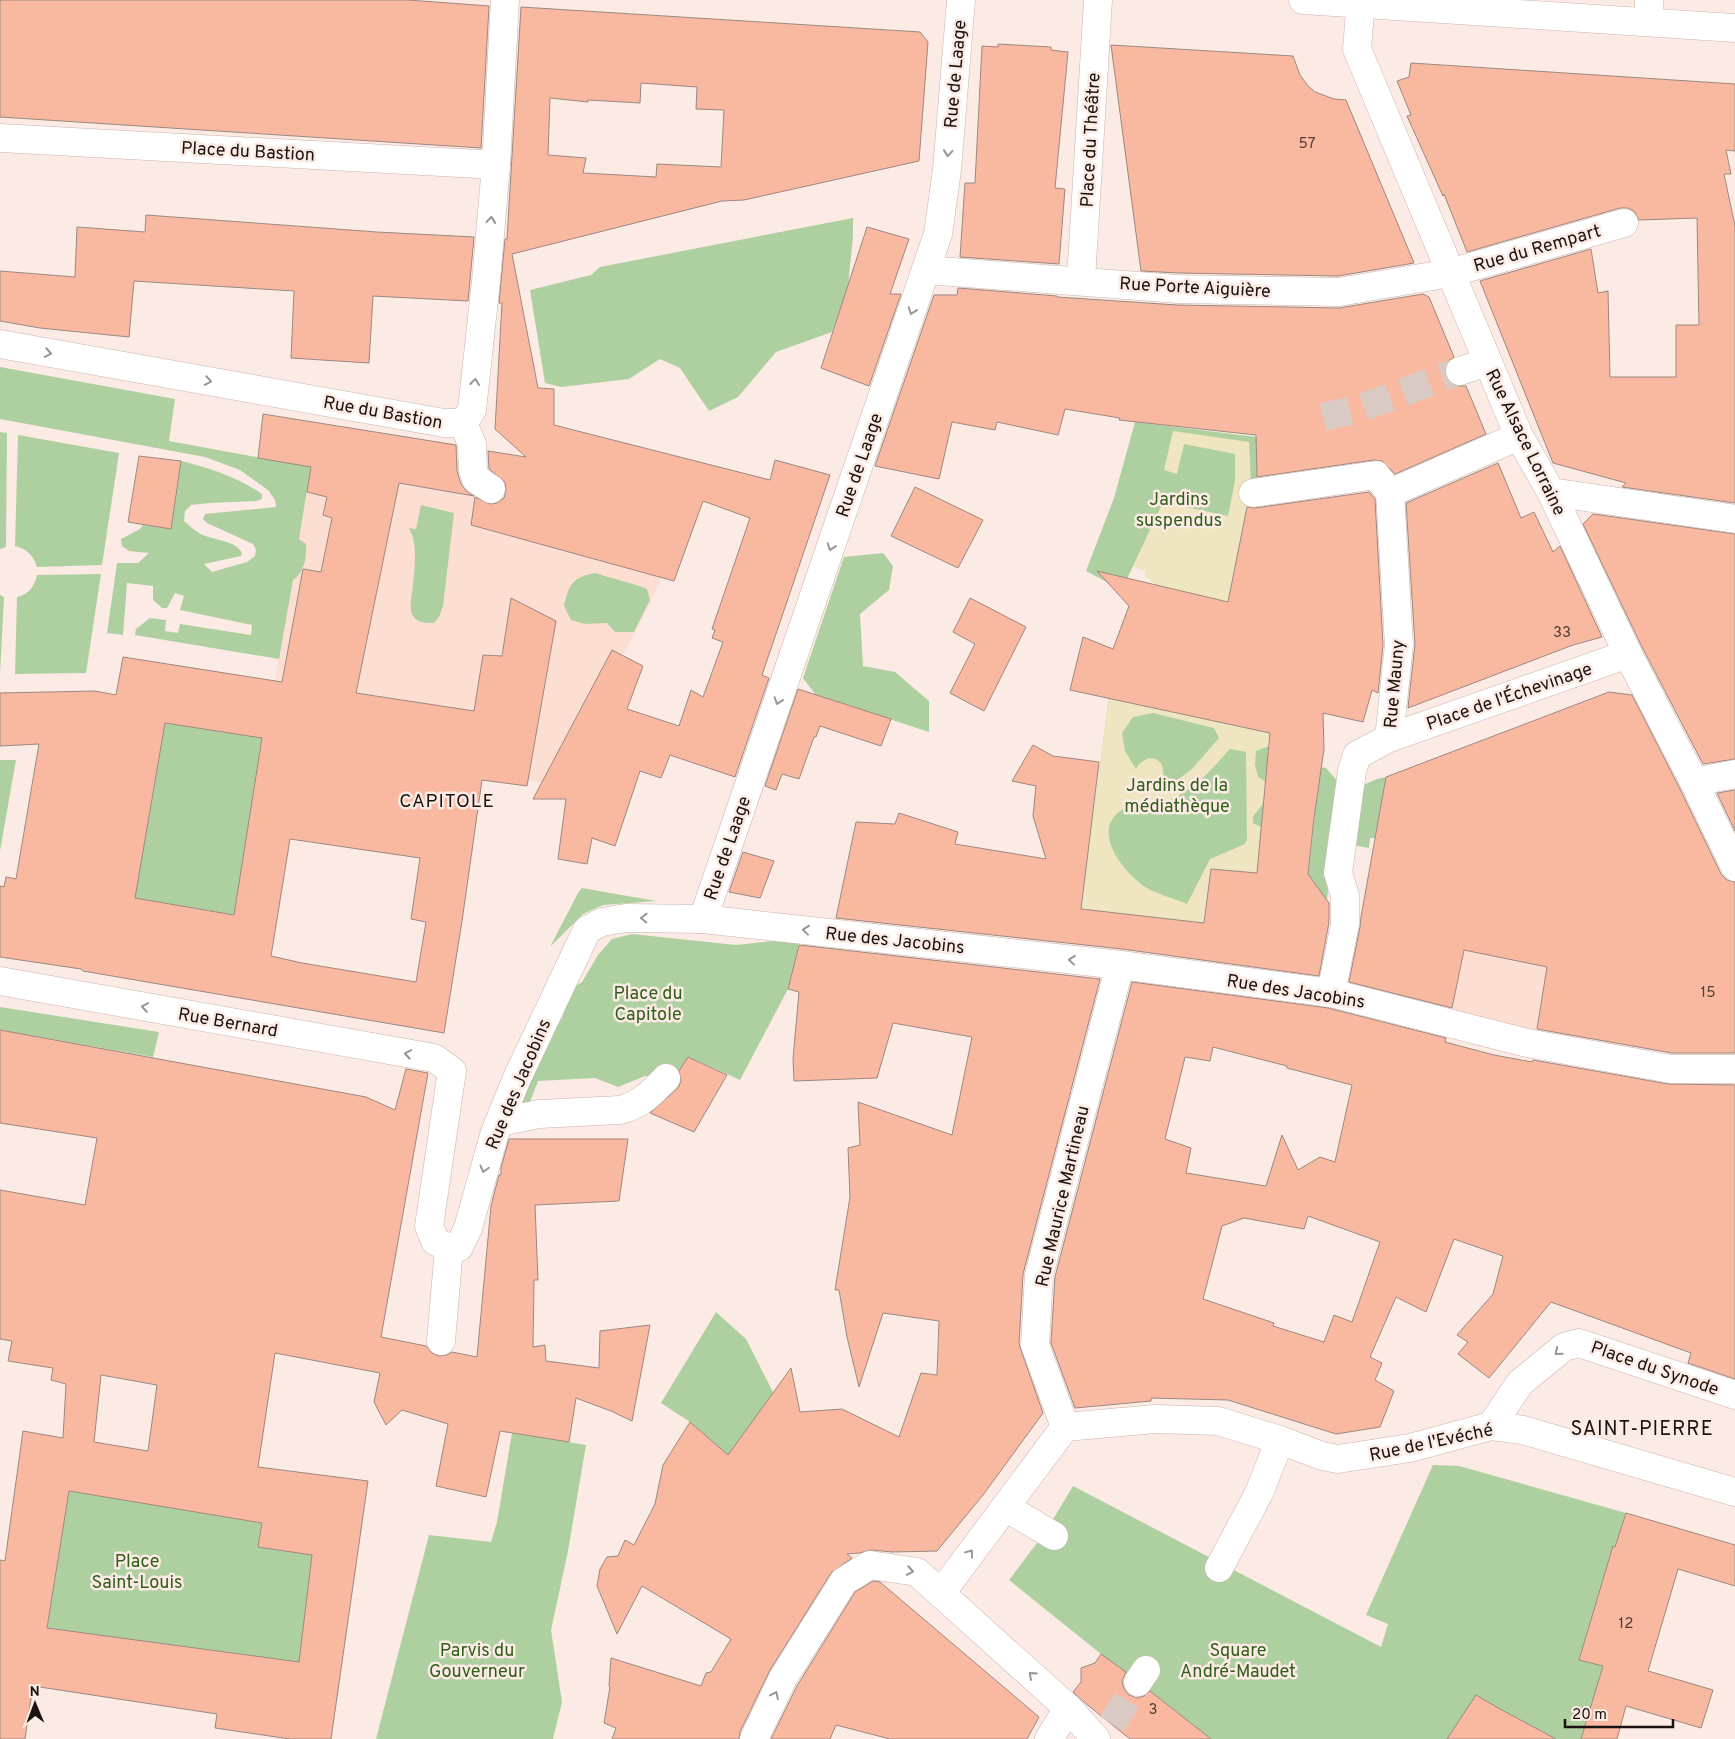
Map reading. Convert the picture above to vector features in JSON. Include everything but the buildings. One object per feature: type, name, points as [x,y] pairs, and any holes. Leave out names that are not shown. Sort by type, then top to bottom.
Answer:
[{"type":"street","name":"Rue du Bastion","points":[[0,344],[444,423],[463,423],[472,410],[486,281],[496,164],[505,0]]},
{"type":"street","name":"Rue de Laage","points":[[703,919],[939,252],[961,0]]},
{"type":"street","name":"Place du Théâtre","points":[[1081,280],[1098,0]]},
{"type":"street","points":[[1303,0],[1649,11],[1735,28]]},
{"type":"street","name":"Rue Alsace Lorraine","points":[[1361,2],[1357,49],[1519,436],[1550,492],[1628,654],[1694,782],[1735,867]]},
{"type":"street","name":"Place du Bastion","points":[[0,138],[496,164]]},
{"type":"street","name":"Rue du Rempart","points":[[1450,273],[1624,223]]},
{"type":"street","name":"Rue Porte Aiguière","points":[[939,252],[1081,280],[1178,289],[1339,292],[1450,273]]},
{"type":"street","points":[[1460,371],[1488,362]]},
{"type":"street","points":[[463,423],[472,444],[473,470],[476,479],[491,489]]},
{"type":"street","points":[[1253,493],[1376,475],[1390,493],[1519,436]]},
{"type":"street","points":[[1550,492],[1735,519]]},
{"type":"street","name":"Rue Mauny","points":[[1331,993],[1345,924],[1344,896],[1338,873],[1352,771],[1357,755],[1389,738],[1399,645],[1390,493]]},
{"type":"street","name":"Place de l'Échevinage","points":[[1389,738],[1628,654]]},
{"type":"street","points":[[1694,782],[1735,774]]},
{"type":"street","name":"Rue des Jacobins","points":[[449,1248],[459,1246],[468,1228],[495,1132],[517,1078],[587,930],[602,922],[626,918],[703,919],[1120,965],[1331,993],[1527,1043],[1671,1069],[1735,1069]]},
{"type":"street","name":"Rue Maurice Martineau","points":[[1065,1427],[1035,1345],[1040,1275],[1120,965]]},
{"type":"street","name":"Rue Bernard","points":[[0,981],[434,1058],[452,1071],[429,1226],[435,1241],[449,1248]]},
{"type":"street","points":[[500,1122],[540,1114],[620,1110],[632,1107],[646,1098],[666,1078]]},
{"type":"street","points":[[442,1341],[449,1248]]},
{"type":"street","name":"Place du Synode","points":[[1491,1426],[1520,1383],[1564,1347],[1579,1343],[1735,1395]]},
{"type":"street","name":"Rue de l'Evéché","points":[[1065,1427],[1155,1419],[1218,1421],[1280,1440],[1322,1456],[1338,1458],[1410,1448],[1491,1426],[1523,1430],[1735,1492]]},
{"type":"street","points":[[941,1593],[1065,1427]]},
{"type":"street","points":[[1219,1568],[1259,1493],[1280,1440]]},
{"type":"street","points":[[1005,1507],[1054,1536]]},
{"type":"street","points":[[754,1739],[783,1678],[844,1580],[870,1565],[917,1572],[1068,1708],[1104,1734]]},
{"type":"street","points":[[1049,1739],[1068,1708]]},
{"type":"shaded area","points":[[263,414],[457,446],[460,494],[475,497],[476,493],[528,504],[662,578],[559,784],[521,780],[520,785],[482,780],[470,866],[420,858],[289,683],[275,680],[311,468],[258,458]]},
{"type":"shaded area","points":[[1445,821],[1560,880],[1537,1032],[1451,1013],[1462,956]]},
{"type":"green space","points":[[853,218],[848,286],[832,332],[776,352],[738,397],[709,411],[680,368],[660,359],[629,379],[561,387],[545,383],[530,290],[591,275],[600,267]]},
{"type":"green space","points":[[0,367],[175,399],[169,441],[311,467],[299,539],[306,544],[306,554],[300,573],[293,580],[279,659],[135,635],[136,629],[150,618],[166,620],[165,631],[178,633],[180,624],[251,635],[252,625],[180,610],[184,596],[175,593],[167,608],[162,608],[153,600],[153,586],[127,583],[123,635],[107,633],[117,563],[138,563],[149,553],[129,551],[122,546],[121,539],[140,529],[143,525],[171,529],[181,461],[223,474],[262,494],[262,499],[256,501],[191,505],[185,511],[184,521],[199,533],[234,545],[242,553],[241,556],[204,564],[212,572],[247,562],[255,556],[256,550],[253,544],[207,523],[203,519],[205,514],[276,507],[275,500],[268,490],[240,470],[205,457],[0,419]]},
{"type":"green space","name":"Jardins suspendus","points":[[1135,422],[1257,437],[1257,488],[1249,499],[1228,602],[1145,576],[1146,571],[1133,566],[1122,590],[1086,571],[1114,498]]},
{"type":"green space","points":[[0,432],[7,433],[6,547],[0,549]]},
{"type":"green space","points":[[18,435],[119,453],[102,565],[37,567],[29,553],[15,546]]},
{"type":"green space","points":[[421,505],[454,513],[443,606],[439,617],[434,623],[425,623],[417,620],[413,616],[411,607],[415,551],[409,528],[416,529]]},
{"type":"green space","points":[[883,553],[893,566],[889,590],[860,614],[863,666],[895,672],[929,701],[929,732],[816,695],[803,678],[844,557]]},
{"type":"green space","points":[[595,573],[647,589],[650,600],[634,632],[615,632],[607,623],[585,624],[571,620],[564,606],[570,587],[581,577]]},
{"type":"green space","points":[[101,574],[86,673],[15,674],[17,597],[25,594],[30,589],[37,575]]},
{"type":"green space","points":[[0,595],[4,597],[0,675]]},
{"type":"green space","name":"Jardins de la médiathèque","points":[[1109,697],[1270,733],[1257,873],[1211,870],[1204,923],[1081,909]]},
{"type":"green space","points":[[165,723],[262,738],[234,915],[135,898]]},
{"type":"green space","points":[[0,760],[16,760],[0,851]]},
{"type":"green space","points":[[1320,767],[1326,768],[1340,784],[1327,899],[1316,906],[1305,905]]},
{"type":"green space","points":[[1386,777],[1375,838],[1370,838],[1369,848],[1353,845],[1361,786]]},
{"type":"green space","points":[[582,888],[656,901],[603,905],[583,914],[550,947]]},
{"type":"green space","name":"Place du Capitole","points":[[632,934],[736,945],[800,938],[788,989],[740,1080],[689,1057],[677,1074],[645,1076],[618,1087],[595,1078],[538,1081],[530,1102],[520,1102],[537,1062],[563,1016],[565,992],[582,982],[598,955],[612,939]]},
{"type":"green space","points":[[0,1007],[159,1032],[153,1057],[0,1030]]},
{"type":"green space","points":[[716,1312],[746,1339],[777,1400],[707,1481],[702,1432],[661,1403]]},
{"type":"green space","name":"Parvis du Gouverneur","points":[[512,1433],[586,1445],[568,1551],[551,1630],[562,1702],[553,1739],[376,1739],[429,1535],[491,1542],[497,1522]]},
{"type":"green space","name":"Square André-Maudet","points":[[1433,1465],[1459,1466],[1626,1513],[1615,1547],[1613,1547],[1579,1659],[1603,1666],[1581,1739],[1556,1739],[1500,1709],[1447,1739],[1211,1739],[1009,1580],[1046,1531],[1073,1486],[1381,1647],[1388,1624],[1366,1615]]},
{"type":"green space","name":"Place Saint-Louis","points":[[69,1491],[262,1523],[259,1547],[312,1555],[299,1662],[47,1628]]},
{"type":"sand","points":[[1173,431],[1249,442],[1251,482],[1249,499],[1228,602],[1158,586],[1145,576],[1146,571],[1133,566],[1163,502],[1228,516],[1235,481],[1235,454],[1184,444],[1177,474],[1164,470]]},
{"type":"sand","points":[[1109,697],[1270,733],[1269,746],[1256,751],[1255,765],[1258,777],[1266,782],[1264,803],[1253,816],[1253,823],[1261,827],[1257,873],[1211,870],[1204,923],[1081,909]],"holes":[[[1153,713],[1214,728],[1219,738],[1192,769],[1173,783],[1163,776],[1163,769],[1158,761],[1149,758],[1144,760],[1136,769],[1125,751],[1122,733],[1133,717]],[[1230,749],[1246,752],[1247,838],[1245,844],[1210,859],[1187,904],[1145,887],[1127,871],[1112,849],[1109,827],[1114,816],[1130,806],[1157,804],[1176,797],[1200,781]]]},
{"type":"tunnel","points":[[1323,417],[1358,409],[1460,371]]},
{"type":"tunnel","points":[[1112,1724],[1138,1682]]},
{"type":"district","name":"CAPITOLE","points":[[447,800]]},
{"type":"district","name":"SAINT-PIERRE","points":[[1642,1428]]}]
